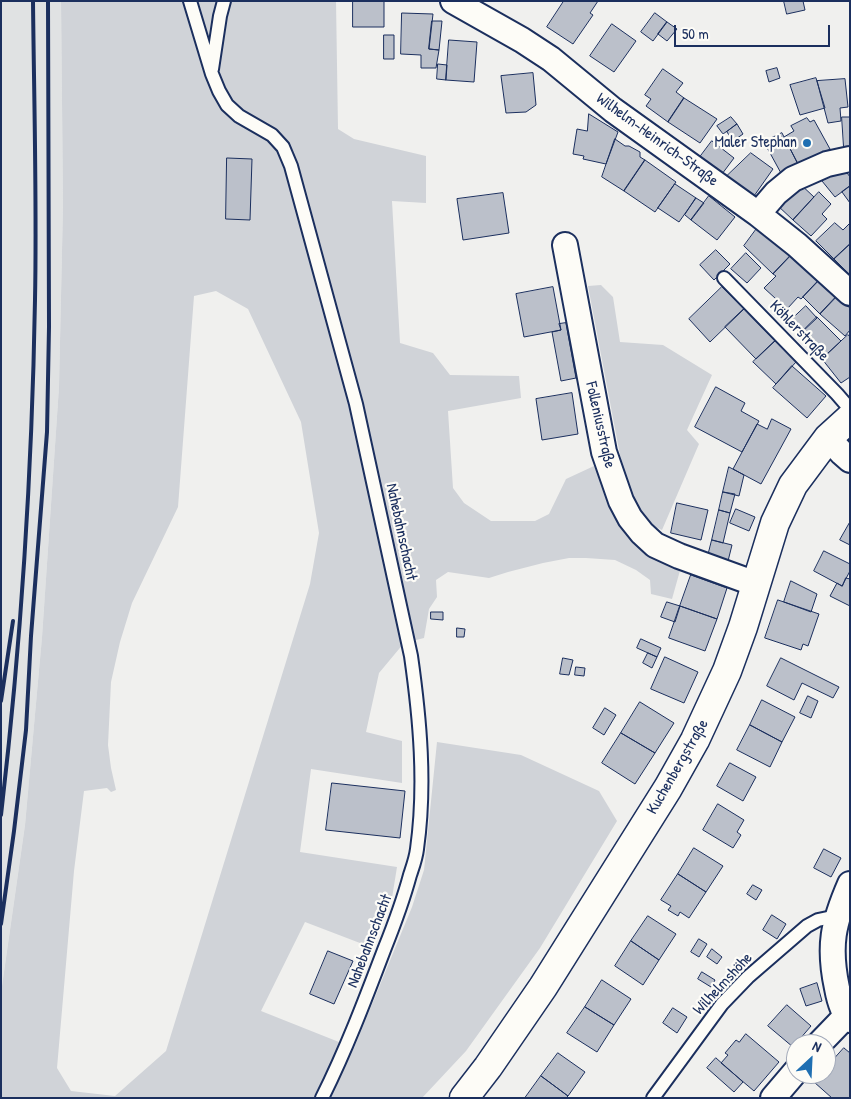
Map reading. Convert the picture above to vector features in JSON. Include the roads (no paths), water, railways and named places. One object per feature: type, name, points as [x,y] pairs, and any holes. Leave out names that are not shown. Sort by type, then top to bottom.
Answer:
[{"type":"main road","name":"Kuchenbergstraße","points":[[464,1098],[544,987],[668,788],[695,740],[728,672],[775,523],[793,485],[828,438],[850,418]]},
{"type":"street","name":"Wilhelm-Heinrich-Straße","points":[[453,1],[552,59],[613,110],[758,214],[797,245],[850,294]]},
{"type":"street","points":[[758,214],[776,193],[793,179],[827,164],[850,159]]},
{"type":"street","name":"Folleniusstraße","points":[[565,245],[604,452],[621,500],[630,518],[642,533],[656,545],[679,556],[756,584]]},
{"type":"street","points":[[828,438],[850,460]]},
{"type":"street","points":[[830,1034],[848,1018],[839,998],[833,961],[833,936],[837,916],[850,884]]},
{"type":"street","points":[[773,1098],[786,1083]]},
{"type":"lane","name":"Nahebahnschacht","points":[[190,1],[212,74],[227,105],[239,116],[272,135],[283,147],[291,166],[356,404],[411,656],[417,697],[421,754],[421,810],[417,851],[404,899],[333,1077],[322,1098]]},
{"type":"lane","points":[[212,74],[220,16],[224,1]]},
{"type":"lane","name":"Köhlerstraße","points":[[724,278],[838,394],[850,409]]},
{"type":"lane","name":"Wilhelmshöhe","points":[[653,1098],[722,1004],[748,977],[807,926],[818,920],[837,916]]},
{"type":"railway","points":[[1,815],[20,622],[31,429],[36,263],[33,1]]},
{"type":"railway","points":[[1,924],[26,730],[31,636],[47,432],[49,327],[48,1]]},
{"type":"railway","points":[[1,701],[13,621]]},
{"type":"place","name":"Maler Stephan","points":[[807,143]]}]
